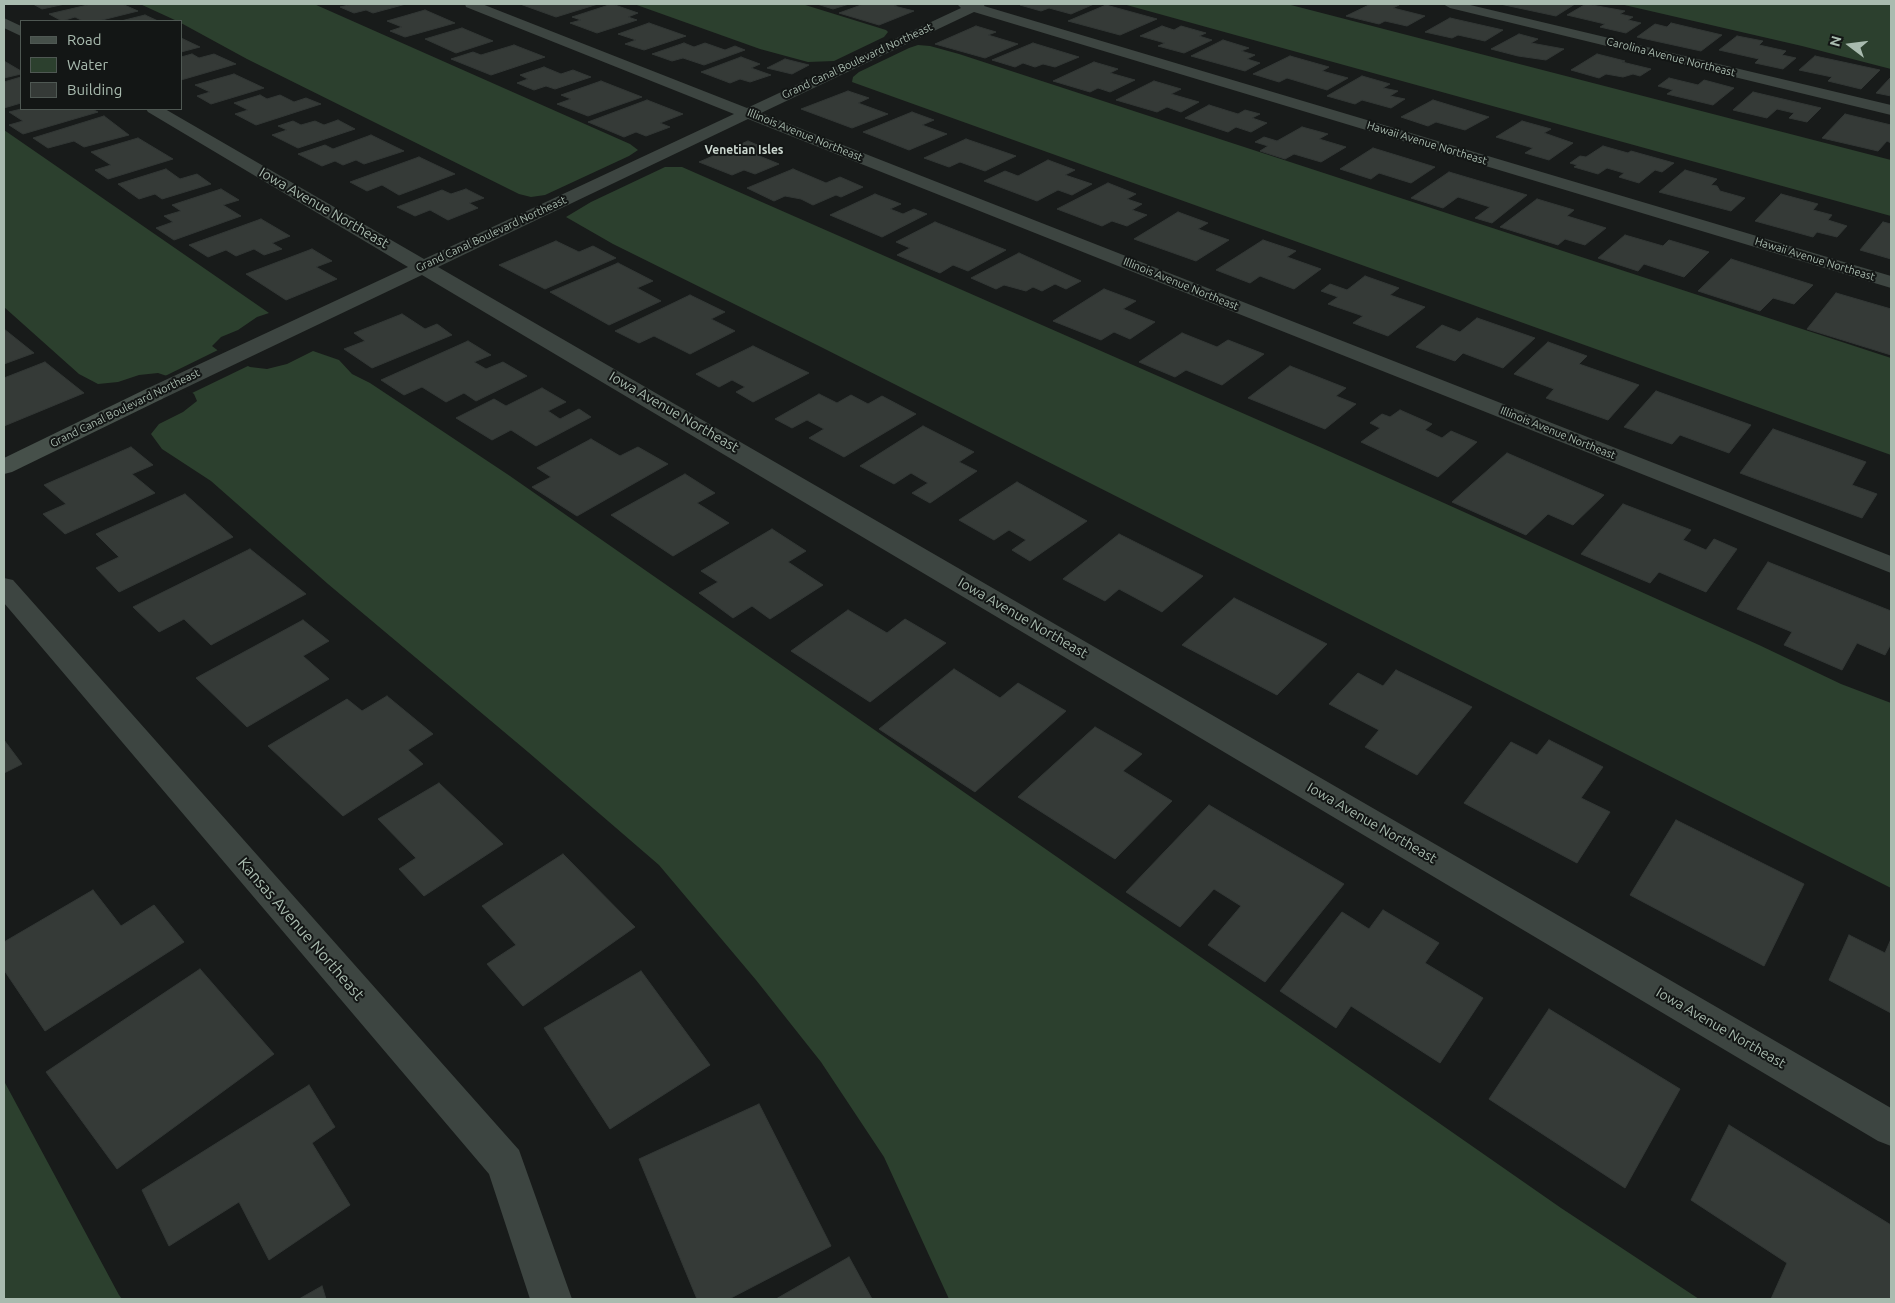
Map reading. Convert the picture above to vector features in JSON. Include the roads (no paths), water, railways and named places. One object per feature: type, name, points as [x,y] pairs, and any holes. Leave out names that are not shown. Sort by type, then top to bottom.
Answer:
[{"type":"street","name":"Illinois Avenue Northeast","points":[[471,4],[1891,565]]},
{"type":"street","name":"Carolina Avenue Northeast","points":[[1450,4],[1891,110]]},
{"type":"street","name":"Grand Canal Boulevard Northeast","points":[[4,467],[971,5]]},
{"type":"street","name":"Hawaii Avenue Northeast","points":[[971,5],[1891,282]]},
{"type":"street","points":[[4,22],[20,31]]},
{"type":"street","name":"Iowa Avenue Northeast","points":[[156,110],[425,266],[1891,1128]]},
{"type":"street","name":"Kansas Avenue Northeast","points":[[4,586],[505,1163],[551,1299]]},
{"type":"water","points":[[140,4],[314,4],[630,144],[638,150],[545,195],[531,197],[519,194],[247,59],[182,24],[182,20],[175,20]]},
{"type":"water","points":[[634,4],[802,4],[888,32],[884,37],[834,61],[808,62],[760,49]]},
{"type":"water","points":[[1123,4],[1287,4],[1891,160],[1891,216]]},
{"type":"water","points":[[1620,4],[1891,4],[1891,69],[1802,46]]},
{"type":"water","points":[[918,45],[930,46],[959,54],[1891,358],[1891,455],[852,82],[853,77],[859,72]]},
{"type":"water","points":[[4,130],[269,313],[257,317],[238,330],[221,337],[212,346],[221,353],[250,367],[267,369],[287,364],[313,351],[339,360],[352,374],[370,383],[510,476],[1561,1208],[1699,1299],[949,1299],[884,1157],[821,1062],[756,980],[659,865],[328,584],[211,481],[162,449],[151,434],[159,424],[183,412],[197,401],[194,394],[167,376],[158,373],[139,375],[118,382],[98,384],[79,374],[4,307]]},
{"type":"water","points":[[665,167],[682,167],[1322,448],[1759,645],[1841,684],[1891,703],[1891,888],[819,346],[613,244],[566,217],[591,202]]},
{"type":"water","points":[[4,1081],[119,1295],[122,1299],[4,1299]]},
{"type":"district","name":"Venetian Isles","points":[[744,150]]}]
